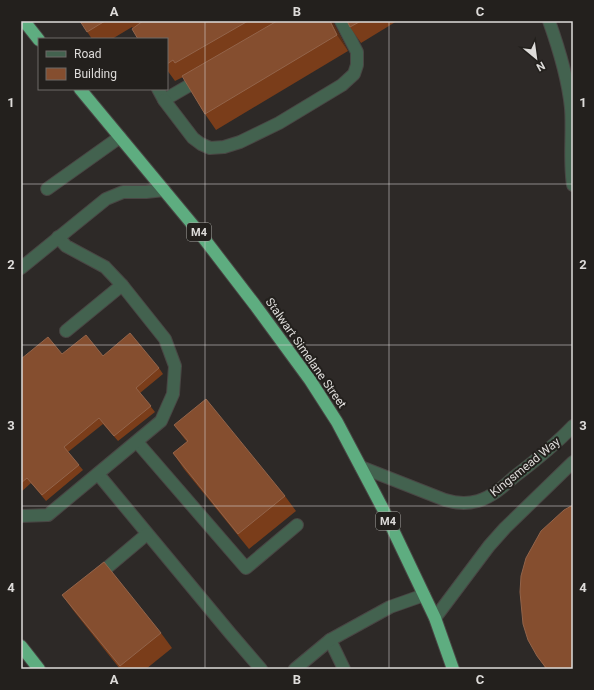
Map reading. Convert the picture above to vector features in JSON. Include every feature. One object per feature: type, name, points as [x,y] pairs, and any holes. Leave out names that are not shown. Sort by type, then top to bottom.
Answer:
[{"type":"highway","points":[[24,21],[38,39]]},
{"type":"highway","name":"Stalwart Simelane Street","points":[[81,90],[202,236],[310,380],[337,422],[383,509],[435,618],[453,669]]},
{"type":"highway","points":[[21,646],[39,669]]},
{"type":"street","points":[[159,90],[164,100],[193,138],[201,144],[210,148],[217,148],[240,142],[279,123],[342,86],[354,74],[357,65],[357,52],[341,21]]},
{"type":"street","points":[[549,21],[563,62],[568,89],[571,112],[573,184]]},
{"type":"street","points":[[164,100],[213,72]]},
{"type":"street","points":[[47,189],[120,137]]},
{"type":"street","points":[[21,268],[106,199],[123,192],[164,190]]},
{"type":"street","points":[[21,516],[48,515],[161,421],[173,394],[175,366],[165,339],[106,267],[66,246],[58,237]]},
{"type":"street","points":[[66,331],[122,285]]},
{"type":"street","name":"Kingsmead Way","points":[[361,467],[444,500],[454,502],[479,501],[492,495],[554,445],[573,426]]},
{"type":"street","points":[[137,442],[246,568],[297,525]]},
{"type":"street","points":[[435,618],[489,546],[505,528],[573,462]]},
{"type":"street","points":[[98,474],[261,669]]},
{"type":"street","points":[[86,585],[147,534]]},
{"type":"street","points":[[295,669],[330,640],[390,607],[424,595]]},
{"type":"street","points":[[330,640],[344,669]]},
{"type":"building","points":[[80,21],[105,21],[87,32]]},
{"type":"building","points":[[143,21],[248,21],[175,63],[173,60],[168,63],[168,38],[137,38],[132,29]]},
{"type":"building","points":[[277,21],[330,21],[337,35],[205,114],[182,76]]},
{"type":"building","points":[[347,21],[361,21],[350,27]]},
{"type":"building","points":[[130,333],[159,368],[136,388],[151,406],[114,436],[99,418],[64,447],[79,465],[42,495],[27,478],[21,483],[21,359],[48,337],[62,354],[86,335],[103,356]]},
{"type":"building","points":[[206,399],[285,496],[238,534],[173,453],[188,441],[174,425]]},
{"type":"building","points":[[573,505],[573,666],[570,669],[547,669],[537,656],[528,640],[523,624],[520,592],[521,576],[526,558],[541,531],[564,510]]},
{"type":"building","points":[[104,562],[161,633],[120,666],[62,595]]}]
